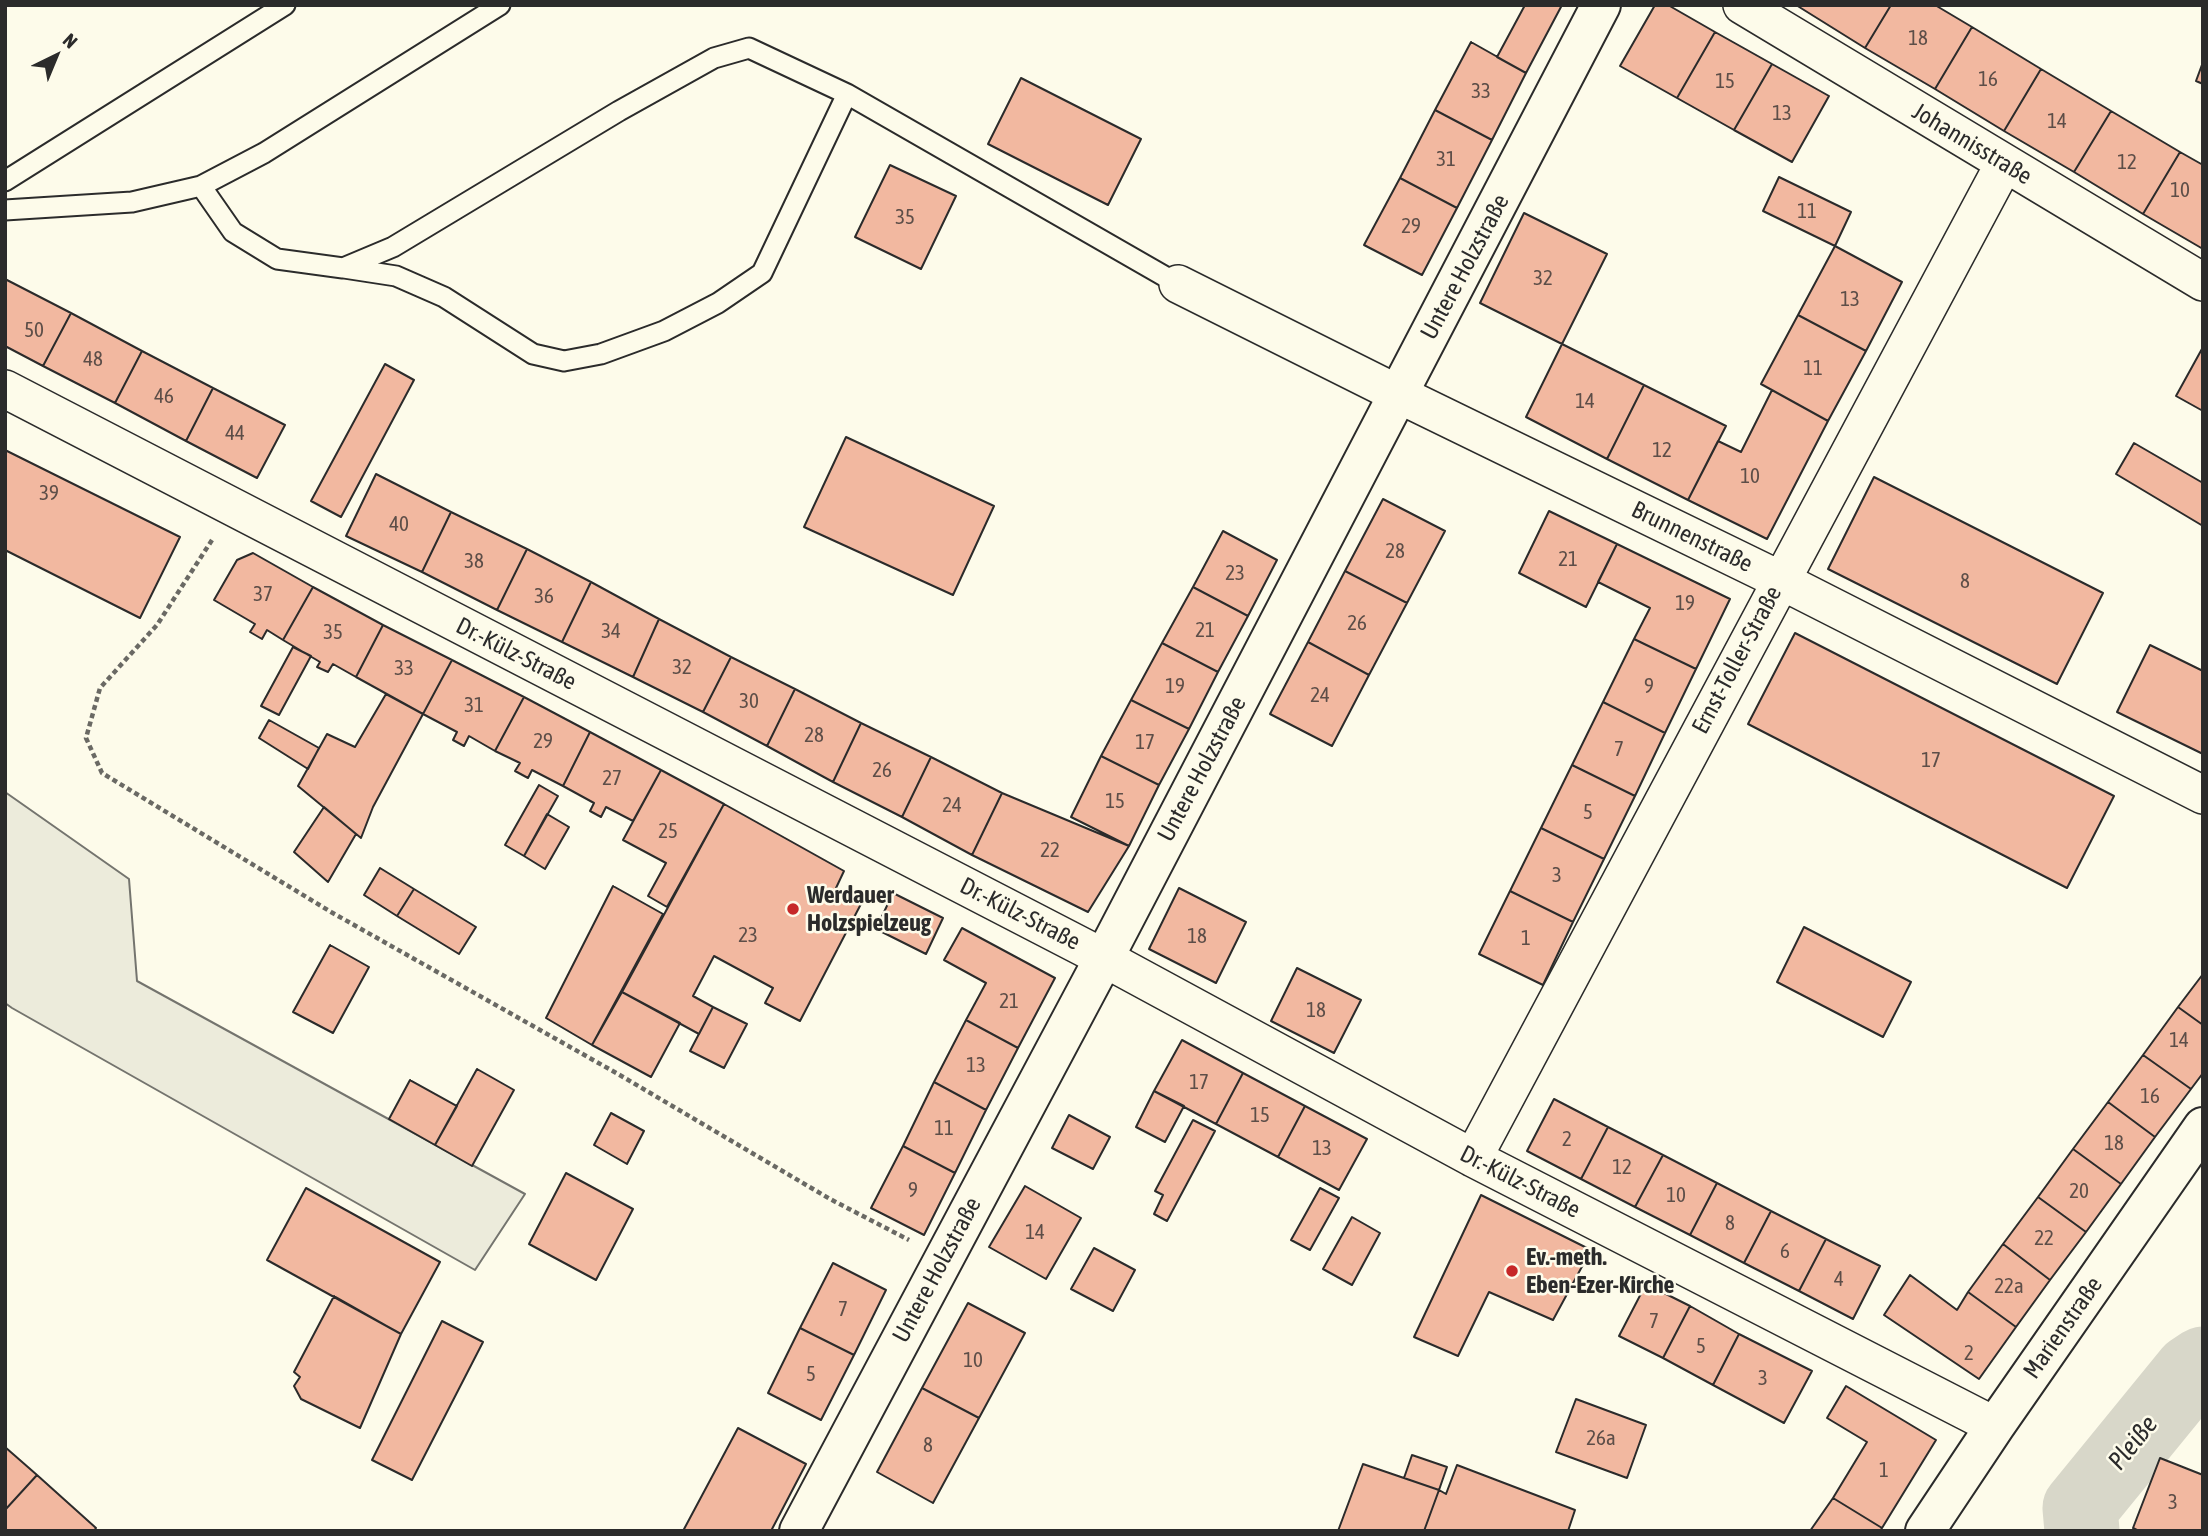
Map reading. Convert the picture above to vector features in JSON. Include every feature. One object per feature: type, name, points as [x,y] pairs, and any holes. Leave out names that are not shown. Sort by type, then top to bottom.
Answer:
[{"type":"street","name":"Untere Holzstraße","points":[[799,1531],[1104,958],[1601,5]]},
{"type":"street","name":"Johannisstraße","points":[[1742,5],[2203,282]]},
{"type":"street","name":"Ernst-Toller-Straße","points":[[1473,1158],[2004,164]]},
{"type":"street","name":"Brunnenstraße","points":[[1178,284],[1780,580],[2203,795]]},
{"type":"street","name":"Dr.-Külz-Straße","points":[[5,388],[1104,958],[1473,1158],[1995,1426]]},
{"type":"street","name":"Marienstraße","points":[[1926,1531],[1995,1426],[2198,1143]]},
{"type":"lane","points":[[5,181],[285,5]]},
{"type":"lane","points":[[5,210],[132,202],[201,186],[264,153],[500,5]]},
{"type":"lane","points":[[343,268],[393,247],[607,118],[714,58],[750,48],[847,94],[1178,284]]},
{"type":"lane","points":[[201,186],[233,232],[277,259],[396,276],[444,297],[533,354],[564,361],[601,354],[664,331],[718,303],[762,273],[847,94]]},
{"type":"path","points":[[230,505],[208,549],[158,625],[100,688],[86,738],[102,773],[331,912],[630,1081],[830,1199],[899,1235]]},
{"type":"shaded area","points":[[5,792],[129,879],[137,981],[525,1194],[475,1270],[5,1003]]},
{"type":"building","points":[[1525,5],[1562,5],[1526,73],[1497,57]]},
{"type":"building","points":[[1655,5],[1668,5],[1715,32],[1677,98],[1620,66]]},
{"type":"building","points":[[1796,5],[1891,5],[1865,48]]},
{"type":"building","points":[[1891,5],[1935,5],[1972,27],[1935,89],[1865,48]]},
{"type":"building","points":[[1972,27],[2041,69],[2004,131],[1935,89]]},
{"type":"building","points":[[1715,32],[1772,64],[1734,130],[1677,98]]},
{"type":"building","points":[[1471,42],[1526,73],[1492,140],[1435,110]]},
{"type":"building","points":[[2203,62],[2203,84],[2196,81]]},
{"type":"building","points":[[1772,64],[1829,96],[1792,162],[1734,130]]},
{"type":"building","points":[[2041,69],[2111,111],[2074,172],[2004,131]]},
{"type":"building","points":[[1021,78],[1141,139],[1108,205],[988,144]]},
{"type":"building","points":[[1435,110],[1492,140],[1457,208],[1400,178]]},
{"type":"building","points":[[2111,111],[2180,152],[2143,214],[2074,172]]},
{"type":"building","points":[[2180,152],[2203,165],[2203,249],[2143,214]]},
{"type":"building","points":[[890,165],[956,196],[921,269],[855,237]]},
{"type":"building","points":[[1779,177],[1851,212],[1835,246],[1763,211]]},
{"type":"building","points":[[1400,178],[1457,208],[1422,275],[1364,245]]},
{"type":"building","points":[[1524,213],[1607,254],[1562,344],[1480,303]]},
{"type":"building","points":[[1835,246],[1902,282],[1866,351],[1798,315]]},
{"type":"building","points":[[5,279],[71,313],[43,366],[5,346]]},
{"type":"building","points":[[71,313],[142,351],[115,403],[43,366]]},
{"type":"building","points":[[1798,315],[1866,351],[1828,421],[1761,384]]},
{"type":"building","points":[[1562,344],[1644,385],[1607,459],[1526,417]]},
{"type":"building","points":[[2203,347],[2203,411],[2176,396]]},
{"type":"building","points":[[142,351],[213,388],[186,441],[115,403]]},
{"type":"building","points":[[385,364],[414,380],[341,517],[311,501]]},
{"type":"building","points":[[1644,385],[1726,426],[1688,500],[1607,459]]},
{"type":"building","points":[[213,388],[285,425],[257,478],[186,441]]},
{"type":"building","points":[[1772,390],[1828,421],[1767,539],[1688,500],[1718,441],[1741,452]]},
{"type":"building","points":[[846,437],[994,506],[953,595],[804,527]]},
{"type":"building","points":[[2134,443],[2203,483],[2203,526],[2116,474]]},
{"type":"building","points":[[5,450],[180,537],[140,618],[5,550]]},
{"type":"building","points":[[376,474],[451,512],[422,572],[346,536]]},
{"type":"building","points":[[1874,477],[2103,593],[2057,684],[1828,569]]},
{"type":"building","points":[[1383,499],[1445,531],[1407,603],[1345,571]]},
{"type":"building","points":[[1549,511],[1617,544],[1586,607],[1519,573]]},
{"type":"building","points":[[451,512],[527,549],[497,610],[422,572]]},
{"type":"building","points":[[1223,531],[1277,560],[1248,616],[1193,587]]},
{"type":"building","points":[[1617,544],[1730,599],[1696,669],[1634,639],[1650,608],[1598,582]]},
{"type":"building","points":[[527,549],[591,582],[562,642],[497,610]]},
{"type":"building","points":[[253,553],[313,587],[283,640],[267,630],[262,639],[250,632],[255,624],[214,600],[237,560]]},
{"type":"building","points":[[1345,571],[1407,603],[1369,675],[1308,642]]},
{"type":"building","points":[[591,582],[659,619],[633,677],[562,642]]},
{"type":"building","points":[[313,587],[383,625],[356,677],[333,664],[328,672],[317,667],[320,662],[283,640]]},
{"type":"building","points":[[1193,587],[1248,616],[1218,672],[1162,643]]},
{"type":"building","points":[[659,619],[731,657],[703,712],[633,677]]},
{"type":"building","points":[[383,625],[452,660],[423,714],[356,677]]},
{"type":"building","points":[[1795,633],[2114,796],[2067,888],[1748,724]]},
{"type":"building","points":[[1634,639],[1696,669],[1665,733],[1603,702]]},
{"type":"building","points":[[1308,642],[1369,675],[1332,746],[1270,714]]},
{"type":"building","points":[[1162,643],[1218,672],[1189,729],[1131,700]]},
{"type":"building","points":[[2150,645],[2203,671],[2203,754],[2117,712]]},
{"type":"building","points":[[293,647],[311,656],[279,715],[261,706]]},
{"type":"building","points":[[731,657],[795,689],[767,746],[703,712]]},
{"type":"building","points":[[452,660],[524,697],[495,751],[469,736],[464,746],[453,740],[457,732],[423,714]]},
{"type":"building","points":[[795,689],[861,723],[833,782],[767,746]]},
{"type":"building","points":[[386,694],[423,714],[373,807],[361,838],[298,786],[327,734],[355,747]]},
{"type":"building","points":[[524,697],[590,732],[563,786],[532,770],[528,778],[515,771],[520,763],[495,751]]},
{"type":"building","points":[[1131,700],[1189,729],[1159,785],[1101,756]]},
{"type":"building","points":[[1603,702],[1665,733],[1635,796],[1572,765]]},
{"type":"building","points":[[269,720],[319,748],[308,769],[259,738]]},
{"type":"building","points":[[861,723],[931,757],[902,817],[833,782]]},
{"type":"building","points":[[590,732],[661,770],[633,821],[606,807],[601,817],[590,811],[594,803],[563,786]]},
{"type":"building","points":[[1101,756],[1159,785],[1129,846],[1071,817]]},
{"type":"building","points":[[931,757],[1002,793],[972,855],[902,817]]},
{"type":"building","points":[[1572,765],[1635,796],[1604,859],[1541,828]]},
{"type":"building","points":[[661,770],[724,804],[667,907],[648,896],[666,863],[623,840]]},
{"type":"building","points":[[539,785],[558,796],[524,856],[505,845]]},
{"type":"building","points":[[1002,793],[1129,846],[1088,912],[972,855]]},
{"type":"building","points":[[724,804],[844,871],[836,888],[862,902],[800,1021],[765,1003],[773,988],[714,956],[693,996],[713,1007],[699,1034],[622,992]]},
{"type":"building","points":[[324,807],[356,834],[328,882],[294,852]]},
{"type":"building","points":[[547,814],[569,827],[545,869],[524,856]]},
{"type":"building","points":[[1541,828],[1604,859],[1573,922],[1510,891]]},
{"type":"building","points":[[380,868],[414,889],[397,916],[364,895]]},
{"type":"building","points":[[613,886],[663,914],[592,1045],[546,1018]]},
{"type":"building","points":[[1179,888],[1246,922],[1216,983],[1149,949]]},
{"type":"building","points":[[414,889],[476,927],[459,954],[397,916]]},
{"type":"building","points":[[1510,891],[1573,922],[1543,985],[1479,954]]},
{"type":"building","points":[[893,893],[943,918],[926,954],[876,929]]},
{"type":"building","points":[[1804,927],[1911,982],[1883,1037],[1777,982]]},
{"type":"building","points":[[962,928],[1055,978],[1018,1048],[966,1020],[986,983],[944,960]]},
{"type":"building","points":[[330,945],[369,967],[333,1033],[293,1012]]},
{"type":"building","points":[[1297,968],[1361,1000],[1334,1053],[1271,1021]]},
{"type":"building","points":[[2203,974],[2203,1025],[2178,1007]]},
{"type":"building","points":[[622,992],[680,1023],[651,1077],[592,1045]]},
{"type":"building","points":[[713,1007],[747,1024],[724,1068],[690,1051]]},
{"type":"building","points":[[2178,1007],[2203,1025],[2203,1073],[2191,1089],[2143,1055]]},
{"type":"building","points":[[966,1020],[1018,1048],[986,1110],[934,1082]]},
{"type":"building","points":[[1182,1040],[1243,1073],[1216,1124],[1154,1091]]},
{"type":"building","points":[[2143,1055],[2191,1089],[2155,1137],[2108,1102]]},
{"type":"building","points":[[477,1069],[514,1090],[472,1166],[435,1145]]},
{"type":"building","points":[[1243,1073],[1305,1106],[1278,1157],[1216,1124]]},
{"type":"building","points":[[410,1080],[457,1106],[435,1145],[389,1119]]},
{"type":"building","points":[[934,1082],[986,1110],[955,1173],[903,1146]]},
{"type":"building","points":[[1154,1091],[1184,1106],[1165,1142],[1136,1127]]},
{"type":"building","points":[[1554,1099],[1608,1127],[1581,1179],[1527,1151]]},
{"type":"building","points":[[2108,1102],[2155,1137],[2121,1184],[2073,1149]]},
{"type":"building","points":[[1305,1106],[1367,1139],[1339,1190],[1278,1157]]},
{"type":"building","points":[[611,1113],[644,1131],[627,1164],[594,1145]]},
{"type":"building","points":[[1069,1115],[1110,1137],[1093,1169],[1052,1148]]},
{"type":"building","points":[[1193,1120],[1215,1131],[1167,1221],[1154,1214],[1163,1195],[1155,1191]]},
{"type":"building","points":[[1608,1127],[1663,1155],[1635,1207],[1581,1179]]},
{"type":"building","points":[[903,1146],[955,1173],[924,1235],[871,1208]]},
{"type":"building","points":[[2073,1149],[2121,1184],[2086,1232],[2038,1197]]},
{"type":"building","points":[[1663,1155],[1717,1183],[1690,1235],[1635,1207]]},
{"type":"building","points":[[566,1173],[633,1209],[596,1280],[529,1244]]},
{"type":"building","points":[[1717,1183],[1771,1211],[1744,1263],[1690,1235]]},
{"type":"building","points":[[1025,1186],[1081,1218],[1046,1279],[989,1247]]},
{"type":"building","points":[[306,1188],[440,1262],[401,1334],[267,1260]]},
{"type":"building","points":[[1320,1188],[1339,1198],[1310,1250],[1291,1240]]},
{"type":"building","name":"Ev.-meth. Eben-Ezer-Kirche","points":[[1481,1195],[1591,1250],[1553,1320],[1489,1292],[1458,1356],[1414,1337]]},
{"type":"building","points":[[2038,1197],[2086,1232],[2050,1280],[2003,1244]]},
{"type":"building","points":[[1771,1211],[1826,1239],[1799,1291],[1744,1263]]},
{"type":"building","points":[[1352,1217],[1380,1233],[1352,1285],[1323,1269]]},
{"type":"building","points":[[1826,1239],[1880,1266],[1853,1319],[1799,1291]]},
{"type":"building","points":[[2003,1244],[2050,1280],[2016,1327],[1968,1292]]},
{"type":"building","points":[[1094,1248],[1135,1270],[1113,1311],[1071,1289]]},
{"type":"building","points":[[833,1263],[886,1290],[854,1355],[800,1328]]},
{"type":"building","points":[[1910,1275],[1957,1310],[1968,1292],[2016,1327],[1979,1379],[1884,1315]]},
{"type":"building","points":[[1646,1284],[1690,1306],[1663,1358],[1619,1336]]},
{"type":"building","points":[[334,1296],[401,1334],[360,1428],[301,1399],[294,1386],[300,1377],[294,1372]]},
{"type":"building","points":[[968,1303],[1025,1333],[979,1418],[922,1388]]},
{"type":"building","points":[[1690,1306],[1739,1334],[1713,1385],[1663,1358]]},
{"type":"building","points":[[442,1321],[483,1342],[412,1480],[372,1460]]},
{"type":"building","points":[[800,1328],[854,1355],[821,1420],[768,1393]]},
{"type":"building","points":[[1739,1334],[1812,1371],[1784,1423],[1713,1385]]},
{"type":"building","points":[[1846,1386],[1936,1440],[1882,1528],[1833,1498],[1867,1442],[1827,1418]]},
{"type":"building","points":[[922,1388],[979,1418],[933,1503],[877,1472]]},
{"type":"building","points":[[1576,1399],[1646,1425],[1627,1478],[1556,1452]]},
{"type":"building","points":[[738,1428],[806,1464],[771,1531],[683,1531]]},
{"type":"building","points":[[5,1447],[37,1475],[5,1510]]},
{"type":"building","points":[[1412,1455],[1447,1467],[1439,1490],[1404,1478]]},
{"type":"building","points":[[2160,1458],[2203,1475],[2203,1531],[2139,1531],[2133,1528]]},
{"type":"building","points":[[1363,1464],[1439,1490],[1424,1531],[1338,1531]]},
{"type":"building","points":[[1457,1465],[1575,1510],[1568,1531],[1424,1531],[1439,1490],[1446,1494]]},
{"type":"building","points":[[37,1475],[96,1528],[94,1531],[5,1531],[5,1510]]},
{"type":"building","points":[[1833,1498],[1882,1528],[1880,1531],[1810,1531]]},
{"type":"waterway","name":"Pleiße","points":[[2082,1531],[2080,1508],[2191,1372],[2203,1364]]},
{"type":"place","name":"Werdauer Holzspielzeug","points":[[793,909]]},
{"type":"place","name":"Ev.-meth. Eben-Ezer-Kirche","points":[[1512,1271]]}]
